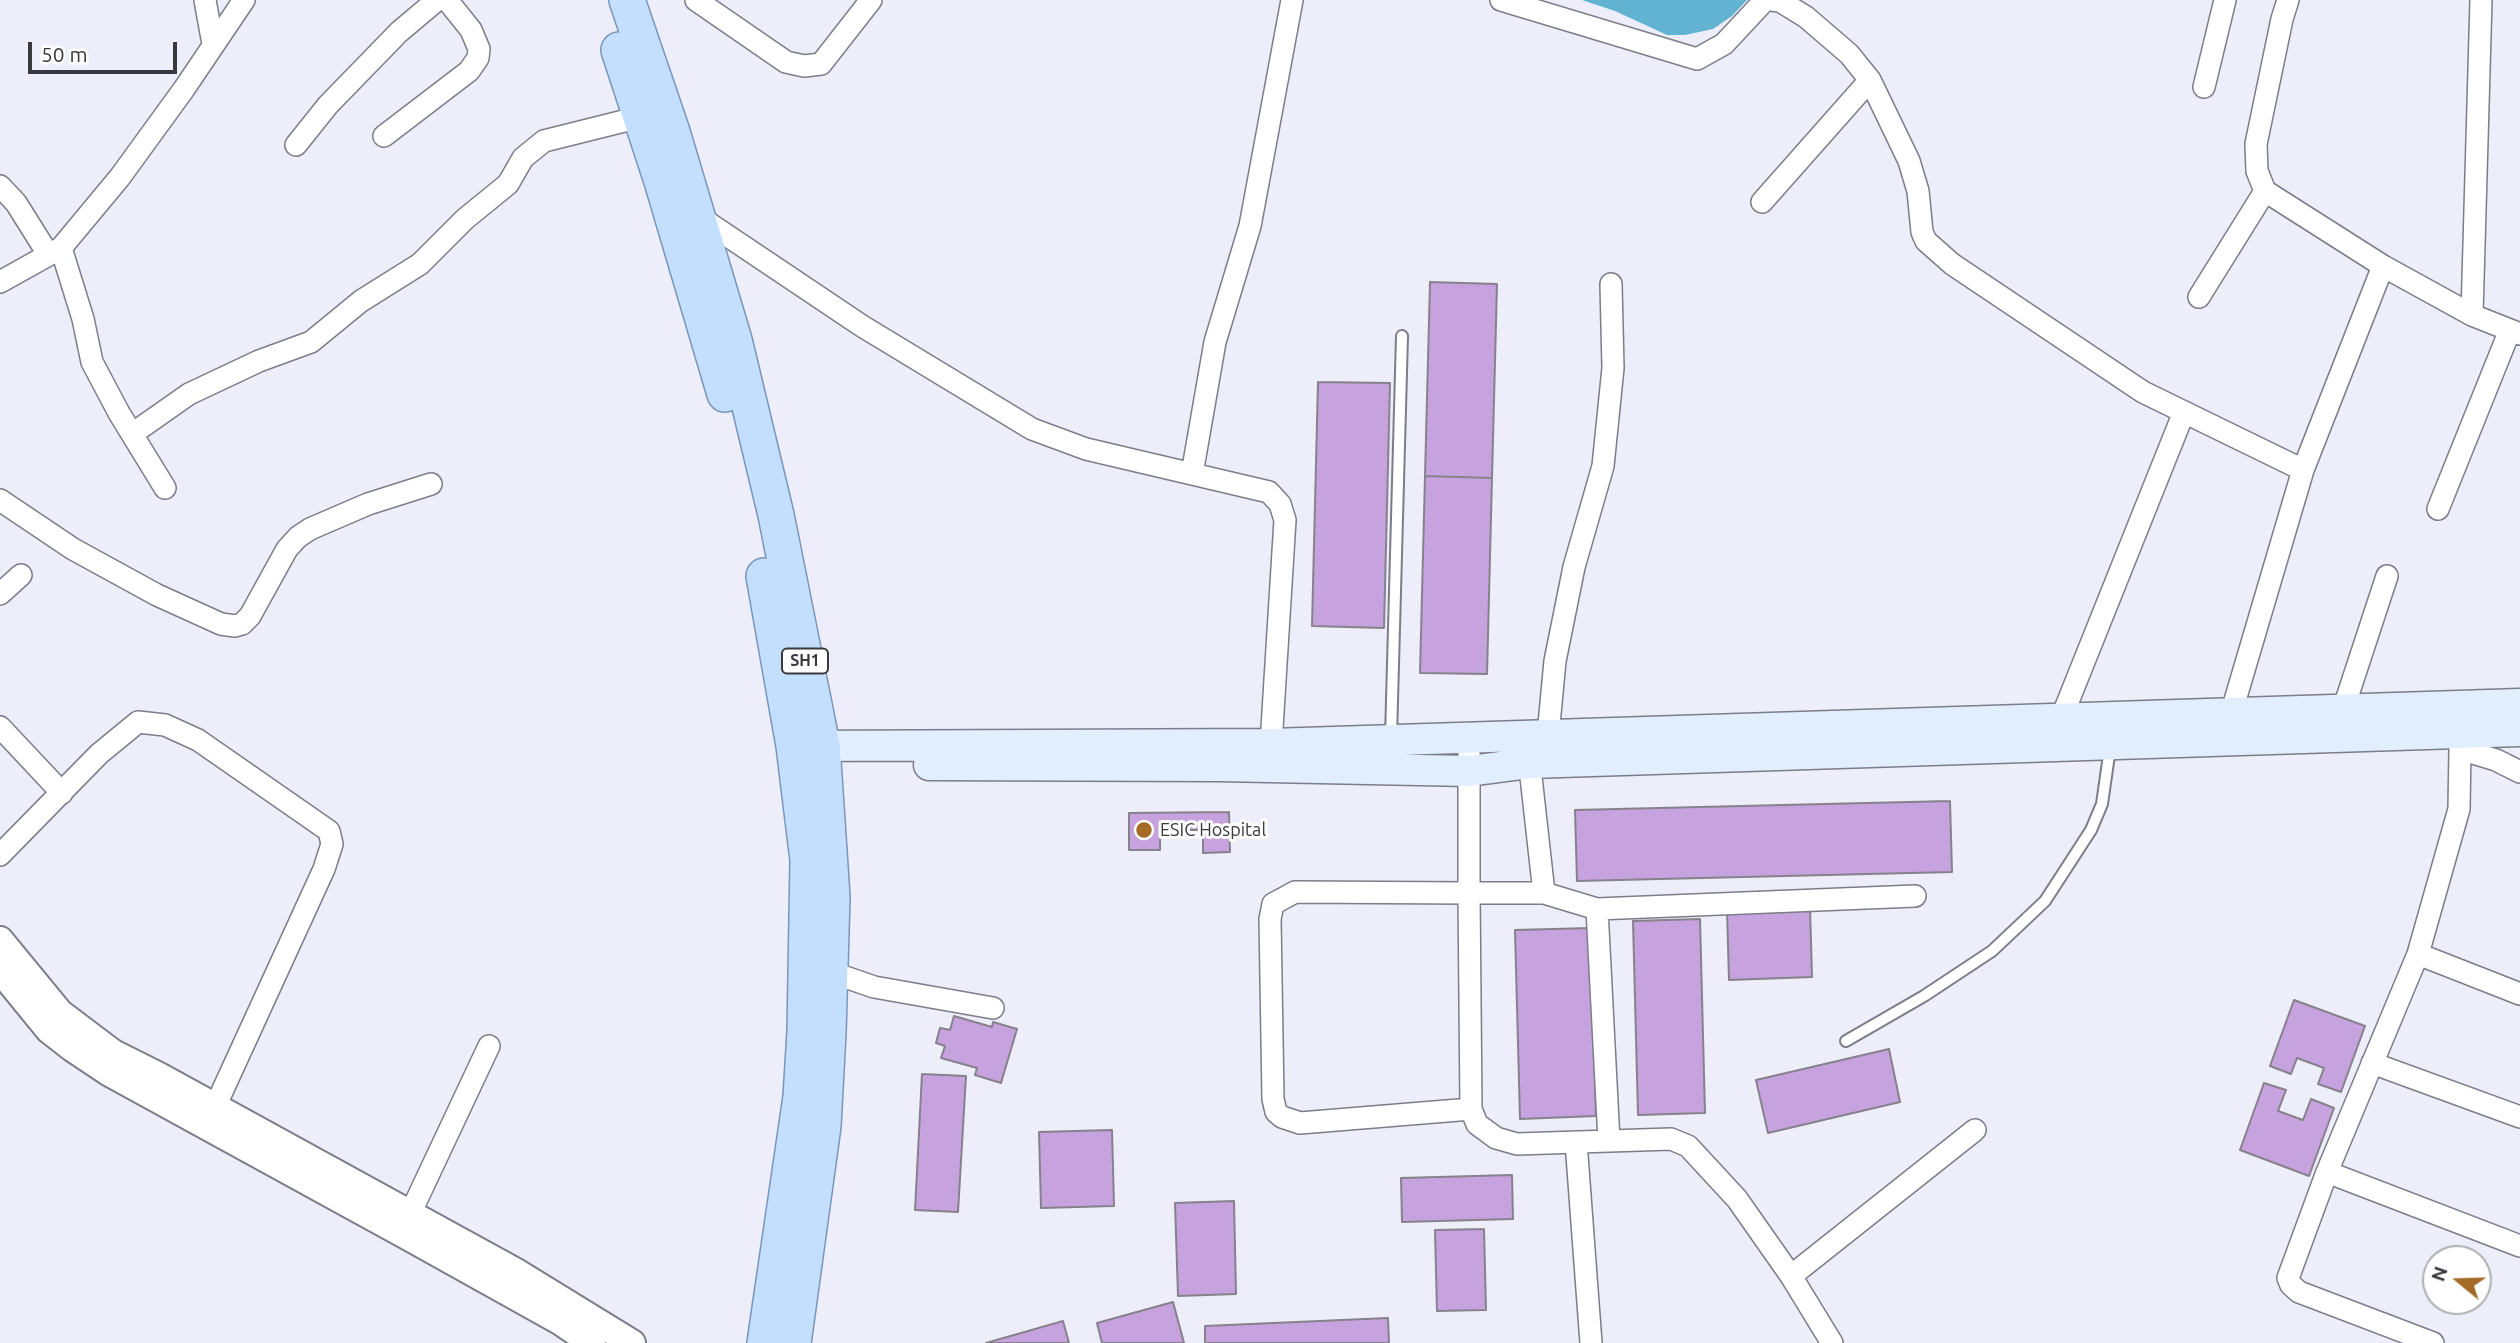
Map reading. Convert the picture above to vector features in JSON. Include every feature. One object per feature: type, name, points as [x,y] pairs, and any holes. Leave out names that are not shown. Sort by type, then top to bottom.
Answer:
[{"type":"main road","name":"SH1","points":[[604,0],[662,181],[724,392],[762,565],[809,756]]},
{"type":"main road","name":"SH1","points":[[627,0],[698,216],[734,340],[776,516],[809,756],[807,860],[818,969],[822,1126],[793,1343]]},
{"type":"main road","points":[[809,756],[1469,771],[1535,745],[2061,719],[2343,710],[2460,730],[2520,704]]},
{"type":"main road","points":[[809,756],[1468,738],[1535,745],[2110,744],[2460,730],[2520,731]]},
{"type":"main road","name":"SH1","points":[[765,1343],[818,969]]},
{"type":"street","points":[[205,0],[213,44]]},
{"type":"street","points":[[0,282],[54,251],[120,177],[244,0]]},
{"type":"street","points":[[296,145],[328,105],[398,32],[437,0]]},
{"type":"street","points":[[384,136],[469,71],[478,58],[479,49],[471,30],[447,0]]},
{"type":"street","points":[[696,0],[786,62],[804,66],[821,64],[871,0]]},
{"type":"street","points":[[1192,474],[1215,342],[1250,226],[1292,0]]},
{"type":"street","points":[[1501,0],[1697,59],[1724,44],[1765,0]]},
{"type":"street","points":[[1771,0],[1780,1],[1805,17],[1849,54],[1870,80],[1909,161],[1926,241],[1952,264],[2143,392],[2304,470]]},
{"type":"street","points":[[2204,87],[2225,0]]},
{"type":"street","points":[[2288,0],[2256,144],[2257,171],[2265,191],[2383,266],[2472,315],[2515,332],[2438,509]]},
{"type":"street","points":[[2472,315],[2481,0]]},
{"type":"street","points":[[1762,202],[1870,80]]},
{"type":"street","points":[[132,434],[190,394],[259,361],[311,342],[361,301],[420,264],[465,219],[508,184],[523,158],[544,141],[640,117]]},
{"type":"street","points":[[0,186],[54,251],[83,319],[92,362],[165,488]]},
{"type":"street","points":[[2199,297],[2265,191]]},
{"type":"street","points":[[698,216],[862,326],[1032,429],[1086,449],[1269,492],[1280,504],[1285,520],[1270,744]]},
{"type":"street","points":[[2231,714],[2304,470],[2383,266]]},
{"type":"street","points":[[1544,893],[1535,745],[1574,567],[1603,466],[1613,368],[1611,284]]},
{"type":"street","points":[[2061,719],[2184,412]]},
{"type":"street","points":[[0,500],[73,550],[157,596],[220,624],[235,626],[242,624],[250,616],[287,549],[298,537],[368,503],[431,484]]},
{"type":"street","points":[[0,594],[21,575]]},
{"type":"street","points":[[2343,710],[2387,576]]},
{"type":"street","points":[[0,855],[99,754],[138,722],[165,725],[198,740],[328,831],[332,844],[324,869],[215,1107]]},
{"type":"street","points":[[0,727],[62,793]]},
{"type":"street","points":[[2460,730],[2496,760],[2520,772]]},
{"type":"street","points":[[2432,1343],[2299,1292],[2291,1286],[2288,1278],[2327,1172],[2418,954],[2459,809],[2460,730]]},
{"type":"street","points":[[1468,738],[1471,1109],[1477,1124],[1496,1139],[1517,1144],[1671,1139],[1688,1146],[1737,1199],[1791,1276],[1832,1343]]},
{"type":"street","points":[[1471,1109],[1300,1123],[1276,1112],[1273,1099],[1270,919],[1273,904],[1295,892],[1544,893],[1597,909],[1915,897]]},
{"type":"street","points":[[1597,909],[1609,1141]]},
{"type":"street","points":[[0,940],[60,1013],[113,1053],[518,1273],[632,1343]]},
{"type":"street","points":[[2418,954],[2520,993]]},
{"type":"street","points":[[818,969],[874,987],[993,1008]]},
{"type":"street","points":[[0,970],[49,1030],[108,1072],[561,1322],[592,1343]]},
{"type":"street","points":[[410,1214],[489,1046]]},
{"type":"street","points":[[2372,1063],[2520,1117]]},
{"type":"street","points":[[1791,1276],[1975,1130]]},
{"type":"street","points":[[1576,1142],[1591,1343]]},
{"type":"street","points":[[2327,1172],[2520,1246]]},
{"type":"lane","points":[[1391,740],[1402,336]]},
{"type":"lane","points":[[1846,1041],[1924,996],[1992,951],[2045,901],[2091,830],[2102,804],[2110,744]]},
{"type":"water","points":[[1582,0],[1747,0],[1732,16],[1713,29],[1685,35],[1667,35],[1615,11]]},
{"type":"building","points":[[1430,282],[1497,284],[1492,478],[1425,476]]},
{"type":"building","points":[[1318,382],[1390,383],[1384,628],[1312,626]]},
{"type":"building","points":[[1425,476],[1492,478],[1487,674],[1420,673]]},
{"type":"building","points":[[1950,801],[1952,872],[1577,881],[1575,810]]},
{"type":"building","points":[[1229,812],[1230,852],[1203,853],[1203,830],[1160,830],[1160,850],[1129,850],[1129,813]]},
{"type":"building","points":[[1810,907],[1812,977],[1729,980],[1727,910]]},
{"type":"building","points":[[1700,919],[1705,1113],[1638,1115],[1633,921]]},
{"type":"building","points":[[1591,928],[1596,1116],[1520,1119],[1515,930]]},
{"type":"building","points":[[2294,1000],[2365,1026],[2341,1092],[2318,1084],[2324,1068],[2297,1058],[2291,1074],[2270,1066]]},
{"type":"building","points":[[954,1016],[992,1027],[993,1022],[1017,1029],[1001,1083],[975,1075],[977,1068],[941,1058],[945,1046],[936,1043],[940,1028],[950,1030]]},
{"type":"building","points":[[1889,1049],[1900,1102],[1768,1133],[1756,1080]]},
{"type":"building","points":[[922,1074],[966,1076],[958,1212],[915,1210]]},
{"type":"building","points":[[2264,1083],[2286,1090],[2278,1111],[2303,1120],[2311,1099],[2334,1108],[2309,1176],[2240,1150]]},
{"type":"building","points":[[1112,1130],[1114,1206],[1041,1208],[1039,1132]]},
{"type":"building","points":[[1512,1175],[1513,1219],[1402,1222],[1401,1178]]},
{"type":"building","points":[[1234,1201],[1236,1294],[1178,1296],[1175,1203]]},
{"type":"building","points":[[1484,1229],[1486,1310],[1437,1311],[1435,1230]]},
{"type":"building","points":[[1173,1302],[1184,1343],[1102,1343],[1097,1323]]},
{"type":"building","points":[[1388,1318],[1389,1343],[1205,1343],[1205,1326]]},
{"type":"building","points":[[1063,1321],[1069,1343],[986,1343]]},
{"type":"place","name":"ESIC Hospital","points":[[1144,830]]}]
